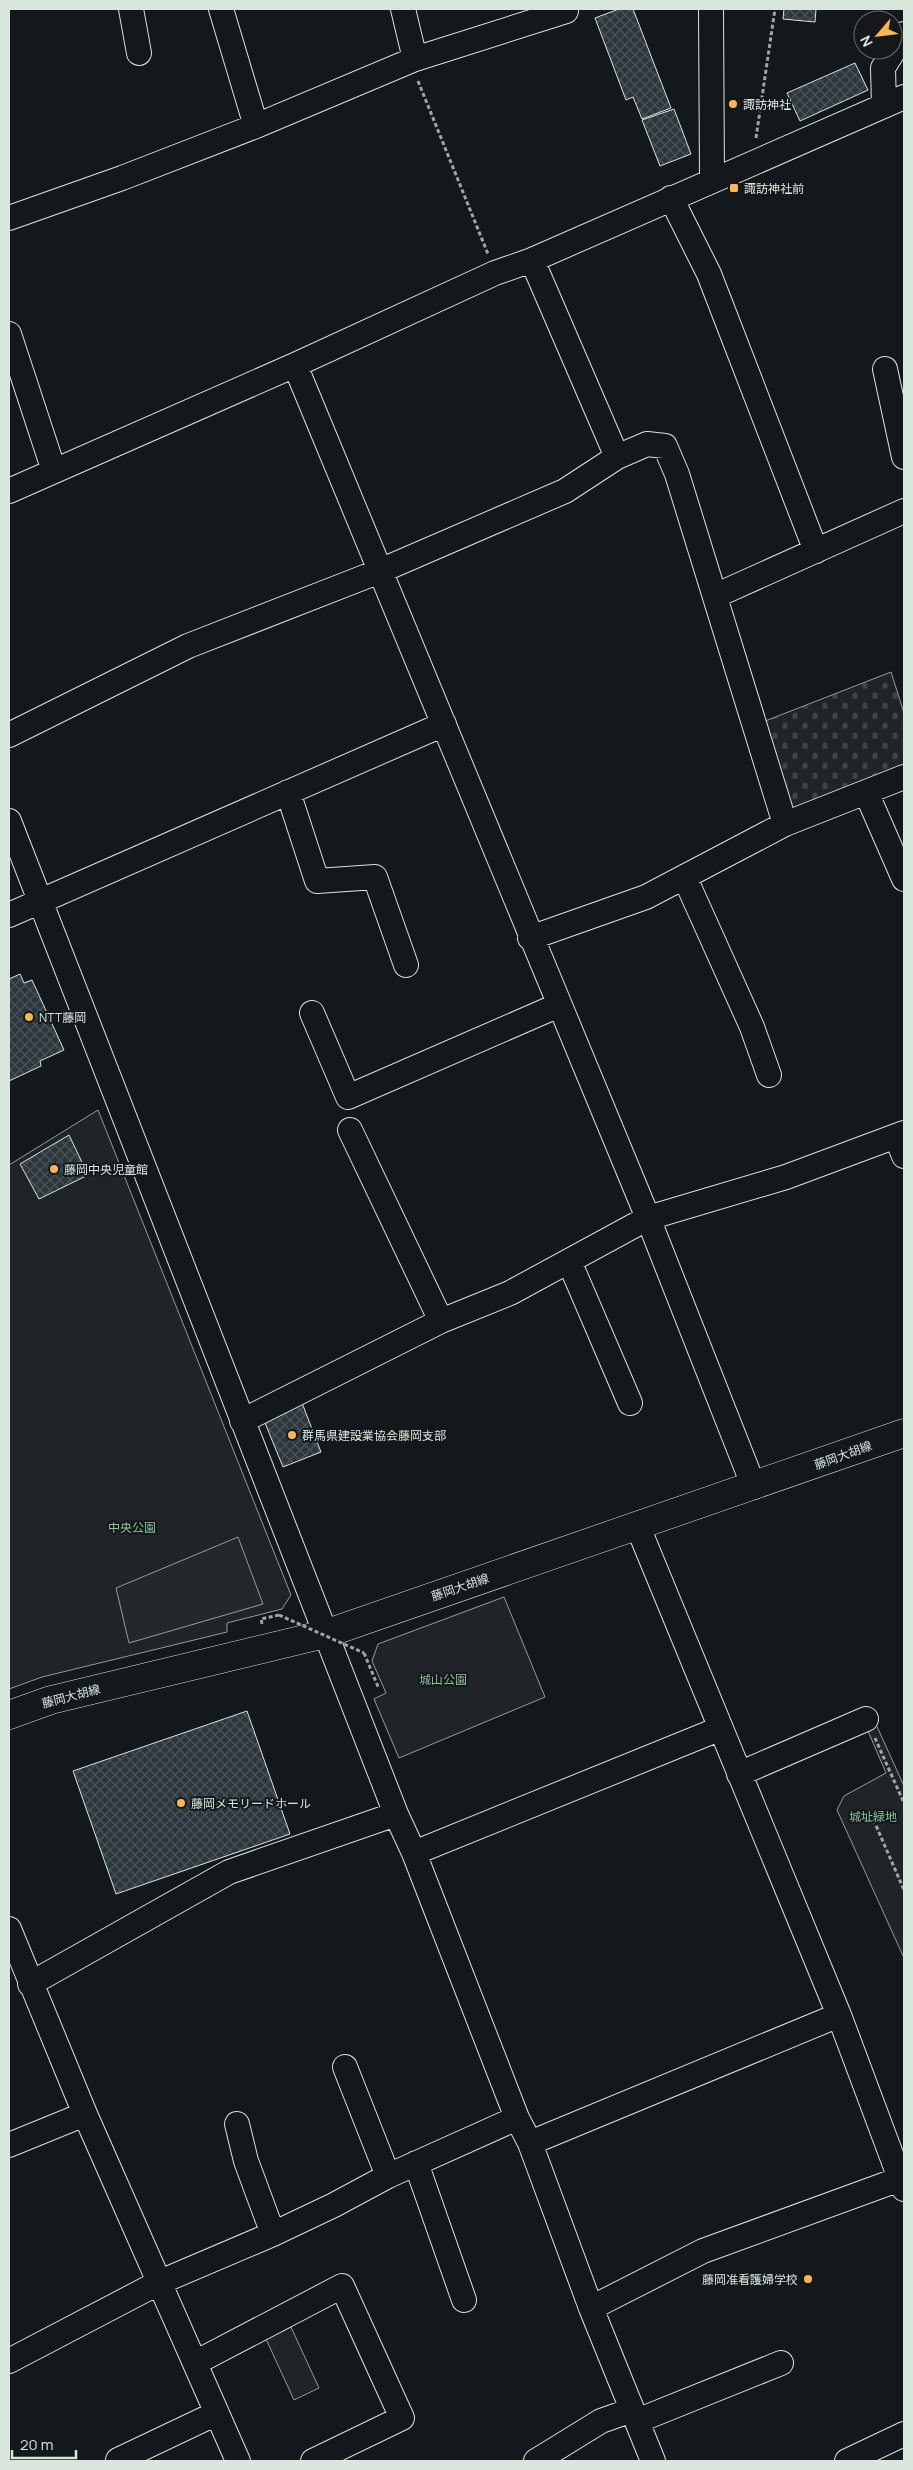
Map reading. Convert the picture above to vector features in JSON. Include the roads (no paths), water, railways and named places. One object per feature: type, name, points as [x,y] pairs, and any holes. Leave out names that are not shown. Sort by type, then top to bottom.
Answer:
[{"type":"main road","name":"藤岡大胡線","points":[[9,1715],[50,1700],[325,1634],[754,1487],[904,1433]]},
{"type":"street","points":[[131,9],[139,54]]},
{"type":"street","points":[[221,9],[256,126]]},
{"type":"street","points":[[403,9],[415,59]]},
{"type":"street","points":[[9,218],[122,178],[256,126],[415,59],[566,11],[566,9]]},
{"type":"street","points":[[711,9],[712,180]]},
{"type":"street","points":[[9,491],[295,365],[495,273],[532,260],[894,101],[883,68],[904,34]]},
{"type":"street","points":[[672,198],[709,274],[816,551]]},
{"type":"street","points":[[532,260],[618,457]]},
{"type":"street","points":[[9,334],[54,471]]},
{"type":"street","points":[[295,365],[444,724],[530,938],[648,1218],[754,1487]]},
{"type":"street","points":[[885,368],[904,457]]},
{"type":"street","points":[[9,735],[188,646],[380,571],[565,491],[618,457],[647,444],[665,446],[677,474],[785,824]]},
{"type":"street","points":[[715,596],[904,511]]},
{"type":"street","points":[[9,915],[444,724]]},
{"type":"street","points":[[530,938],[646,897],[785,824],[904,777]]},
{"type":"street","points":[[288,792],[316,881],[375,877],[406,965]]},
{"type":"street","points":[[866,792],[904,879]]},
{"type":"street","points":[[9,821],[38,902],[325,1634],[396,1814],[414,1853],[517,2118],[530,2143],[591,2308],[653,2461]]},
{"type":"street","points":[[685,878],[752,1027],[769,1075]]},
{"type":"street","points":[[312,1013],[348,1097],[558,1005]]},
{"type":"street","points":[[350,1130],[442,1321]]},
{"type":"street","points":[[242,1421],[442,1321],[510,1293],[648,1218],[901,1142]]},
{"type":"street","points":[[569,1261],[630,1403]]},
{"type":"street","points":[[591,2308],[703,2251],[902,2184],[839,2015],[719,1729],[638,1527]]},
{"type":"street","points":[[739,1774],[866,1719]]},
{"type":"street","points":[[414,1853],[719,1729]]},
{"type":"street","points":[[30,1984],[228,1872],[396,1814]]},
{"type":"street","points":[[9,1929],[84,2114],[238,2461]]},
{"type":"street","points":[[530,2143],[839,2015]]},
{"type":"street","points":[[345,2067],[388,2176]]},
{"type":"street","points":[[10,2140],[84,2114]]},
{"type":"street","points":[[9,2362],[158,2283],[273,2234],[334,2205],[388,2176],[517,2118]]},
{"type":"street","points":[[237,2124],[246,2161],[273,2234]]},
{"type":"street","points":[[416,2163],[464,2300]]},
{"type":"street","points":[[195,2363],[342,2286],[402,2418],[313,2461]]},
{"type":"street","points":[[536,2461],[602,2421],[635,2415],[781,2363]]},
{"type":"street","points":[[118,2460],[217,2413]]},
{"type":"street","points":[[847,2461],[904,2434]]},
{"type":"place","name":"諏訪神社","points":[[733,104]]},
{"type":"place","name":"諏訪神社前","points":[[734,188]]},
{"type":"place","name":"NTT藤岡","points":[[29,1017]]},
{"type":"place","name":"藤岡中央児童館","points":[[54,1169]]},
{"type":"place","name":"群馬県建設業協会藤岡支部","points":[[292,1435]]},
{"type":"place","name":"藤岡メモリードホール","points":[[181,1803]]},
{"type":"place","name":"藤岡准看護婦学校","points":[[808,2279]]},
{"type":"park label","name":"中央公園","points":[[132,1527]]},
{"type":"park label","name":"城山公園","points":[[443,1679]]},
{"type":"park label","name":"城址緑地","points":[[873,1816]]}]
